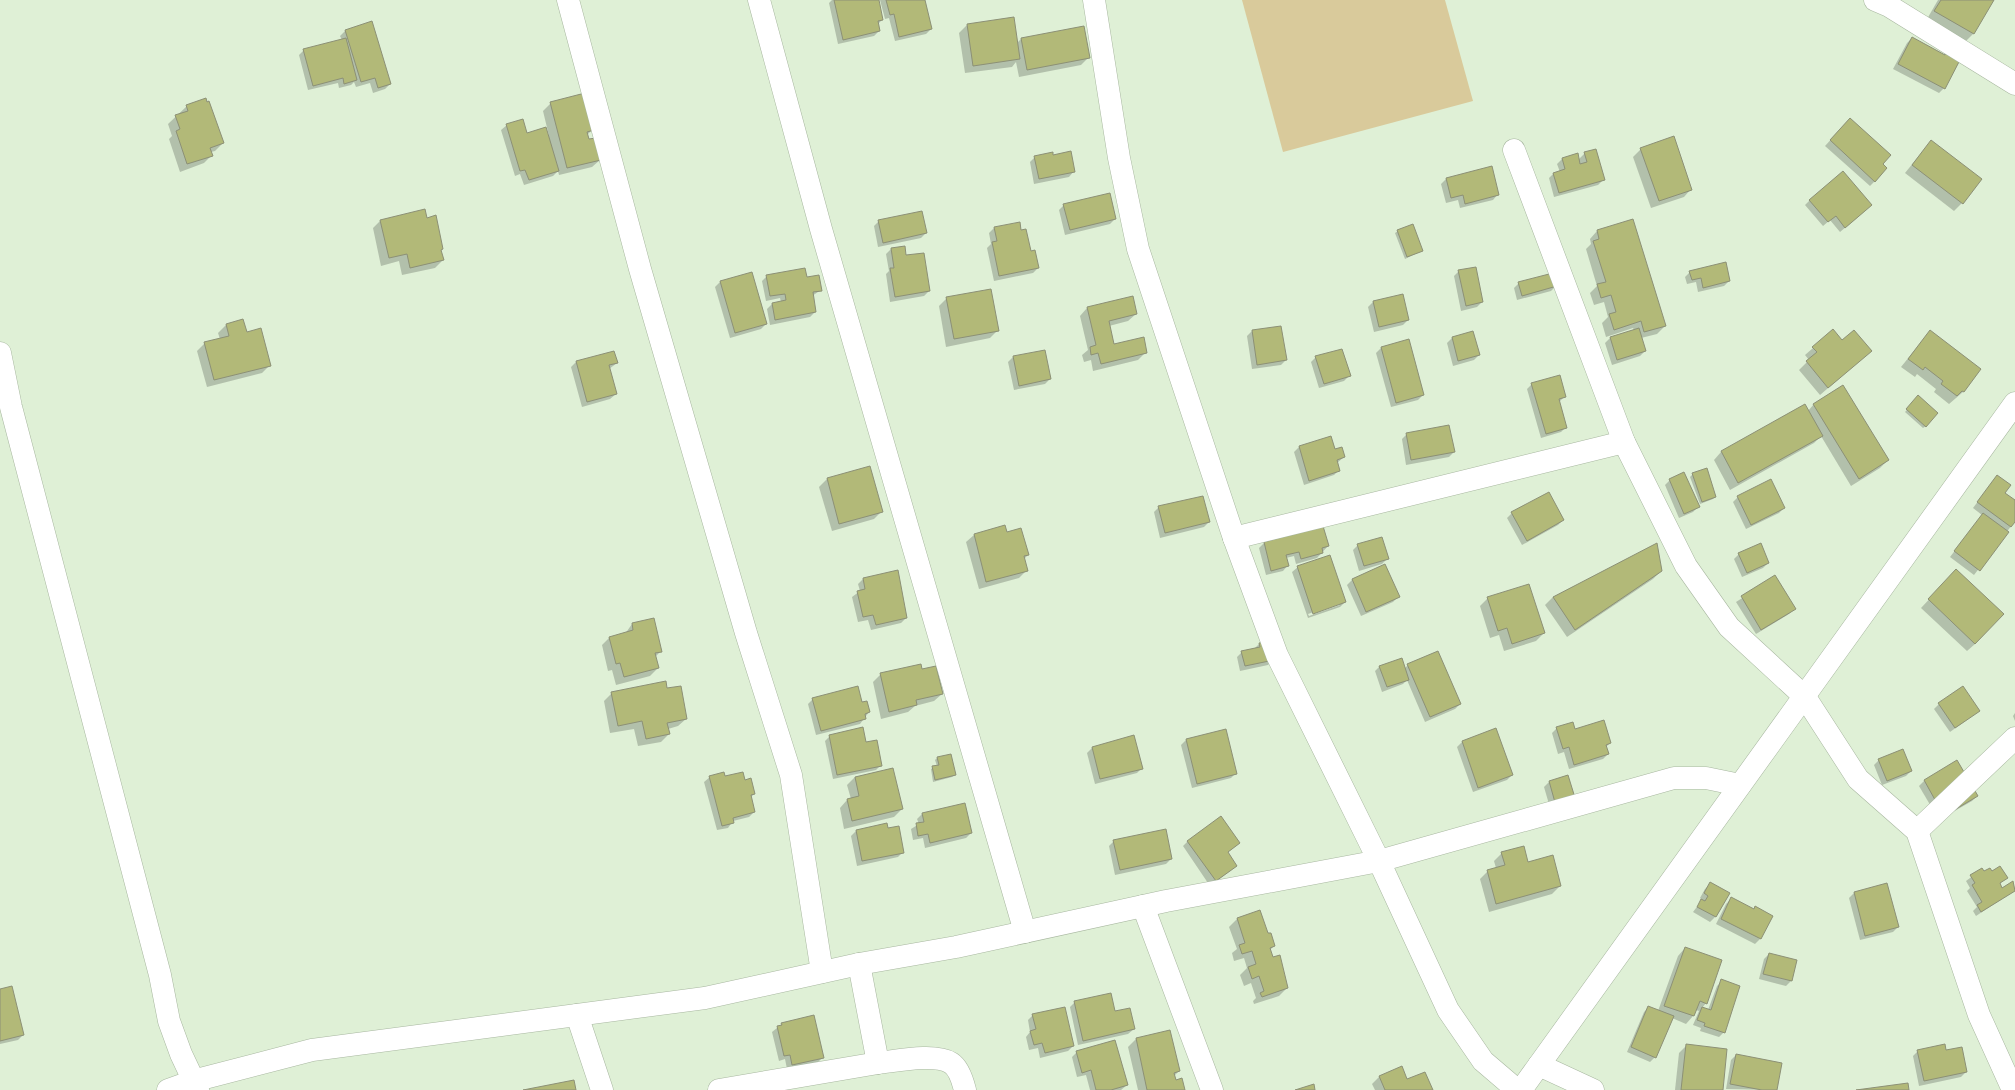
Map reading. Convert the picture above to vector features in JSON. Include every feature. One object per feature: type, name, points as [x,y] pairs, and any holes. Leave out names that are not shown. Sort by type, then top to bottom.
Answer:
[{"type":"street","points":[[568,0],[640,269],[746,633],[791,775],[822,972]]},
{"type":"street","points":[[759,0],[821,229],[1025,932]]},
{"type":"street","points":[[1094,0],[1119,158],[1138,249],[1234,538],[1277,655],[1379,861],[1448,1010],[1482,1061],[1517,1090]]},
{"type":"street","points":[[1875,0],[1889,6],[2015,84]]},
{"type":"street","points":[[1514,150],[1624,442],[1686,566],[1729,627],[1805,697],[1858,779],[1917,831],[1979,1015],[2013,1090]]},
{"type":"street","points":[[0,353],[11,407],[160,975],[168,1021],[196,1085]]},
{"type":"street","points":[[1521,1090],[2015,403]]},
{"type":"street","points":[[1234,538],[1624,442]]},
{"type":"street","points":[[1917,831],[2015,738]]},
{"type":"street","points":[[168,1090],[196,1085],[312,1050],[705,998],[859,964],[956,947],[1143,906],[1379,861],[1674,778],[1706,778],[1740,784]]},
{"type":"street","points":[[1143,906],[1212,1090]]},
{"type":"street","points":[[859,964],[878,1063]]},
{"type":"street","points":[[577,1015],[602,1090]]},
{"type":"street","points":[[719,1090],[878,1063],[928,1058],[952,1063],[961,1076],[966,1090]]},
{"type":"street","points":[[1539,1065],[1593,1090]]},
{"type":"shaded area","points":[[1242,0],[1445,0],[1473,101],[1283,152]]},
{"type":"building","points":[[834,0],[879,0],[883,20],[878,21],[880,31],[843,40]]},
{"type":"building","points":[[886,0],[925,0],[932,29],[899,37],[894,14],[890,15]]},
{"type":"building","points":[[1941,0],[1994,0],[1974,34],[1934,11]]},
{"type":"building","points":[[1014,17],[1020,59],[973,66],[967,24]]},
{"type":"building","points":[[372,21],[391,84],[378,88],[375,78],[361,82],[345,30]]},
{"type":"building","points":[[1084,26],[1090,58],[1027,70],[1021,38]]},
{"type":"building","points":[[1912,37],[1945,55],[1948,48],[1962,56],[1945,89],[1898,64]]},
{"type":"building","points":[[346,38],[357,80],[344,84],[343,78],[313,86],[303,49]]},
{"type":"building","points":[[585,93],[594,130],[587,132],[589,139],[596,138],[601,160],[567,168],[550,102]]},
{"type":"building","points":[[206,98],[207,102],[209,101],[224,143],[210,148],[213,156],[187,164],[176,131],[180,129],[175,115],[188,111],[186,105]]},
{"type":"building","points":[[1850,118],[1891,155],[1883,164],[1887,168],[1875,182],[1830,140]]},
{"type":"building","points":[[523,119],[527,133],[546,127],[559,171],[529,180],[525,170],[520,171],[506,124]]},
{"type":"building","points":[[1674,136],[1692,190],[1659,201],[1640,148]]},
{"type":"building","points":[[1931,140],[1982,179],[1963,204],[1912,165]]},
{"type":"building","points":[[1596,149],[1605,180],[1559,193],[1553,173],[1565,169],[1562,158],[1578,153],[1580,164],[1587,162],[1584,152]]},
{"type":"building","points":[[1071,151],[1075,172],[1039,179],[1034,156],[1053,152],[1053,155]]},
{"type":"building","points":[[1492,166],[1499,195],[1465,204],[1463,195],[1451,198],[1446,178]]},
{"type":"building","points":[[1843,171],[1872,205],[1845,228],[1836,216],[1828,222],[1809,200]]},
{"type":"building","points":[[1110,193],[1116,219],[1070,230],[1063,204]]},
{"type":"building","points":[[425,209],[427,218],[436,215],[443,249],[441,250],[444,260],[410,268],[407,254],[389,258],[380,220]]},
{"type":"building","points":[[922,211],[927,233],[883,243],[878,220]]},
{"type":"building","points":[[1633,219],[1666,326],[1644,332],[1641,321],[1614,330],[1609,314],[1616,312],[1611,295],[1601,298],[1597,284],[1606,282],[1593,241],[1599,239],[1597,230]]},
{"type":"building","points":[[1020,222],[1021,230],[1026,229],[1031,251],[1035,250],[1039,268],[999,276],[992,242],[997,241],[994,227]]},
{"type":"building","points":[[1413,224],[1423,251],[1407,257],[1397,230]]},
{"type":"building","points":[[905,246],[906,255],[924,253],[930,291],[895,297],[890,268],[894,268],[891,248]]},
{"type":"building","points":[[1726,262],[1730,281],[1703,288],[1701,278],[1692,280],[1689,271]]},
{"type":"building","points":[[1476,267],[1483,302],[1466,306],[1458,270]]},
{"type":"building","points":[[805,268],[807,277],[819,275],[822,291],[813,292],[816,312],[775,320],[772,303],[786,300],[785,294],[770,296],[766,275]]},
{"type":"building","points":[[752,272],[767,324],[735,333],[720,281]]},
{"type":"building","points":[[1553,273],[1557,286],[1522,296],[1518,282]]},
{"type":"building","points":[[991,289],[999,331],[954,339],[946,297]]},
{"type":"building","points":[[1403,294],[1409,320],[1379,327],[1373,301]]},
{"type":"building","points":[[1133,296],[1137,314],[1109,321],[1114,344],[1144,337],[1147,353],[1101,364],[1098,353],[1091,355],[1090,347],[1096,345],[1087,307]]},
{"type":"building","points":[[243,319],[247,332],[261,328],[271,366],[214,380],[204,342],[229,336],[226,324]]},
{"type":"building","points":[[1281,326],[1287,360],[1257,365],[1252,330]]},
{"type":"building","points":[[1639,328],[1646,351],[1617,360],[1610,337]]},
{"type":"building","points":[[1833,329],[1842,340],[1854,330],[1872,351],[1828,388],[1806,361],[1817,352],[1812,347]]},
{"type":"building","points":[[1930,330],[1981,369],[1964,392],[1962,391],[1957,396],[1941,384],[1943,381],[1925,367],[1923,370],[1908,359]]},
{"type":"building","points":[[1473,331],[1480,355],[1458,361],[1452,337]]},
{"type":"building","points":[[1409,339],[1424,395],[1396,403],[1381,347]]},
{"type":"building","points":[[1342,349],[1351,376],[1324,384],[1315,356]]},
{"type":"building","points":[[1045,350],[1051,379],[1019,386],[1013,356]]},
{"type":"building","points":[[614,351],[618,363],[609,365],[617,394],[587,402],[576,361]]},
{"type":"building","points":[[1560,375],[1566,397],[1559,399],[1567,428],[1546,434],[1531,383]]},
{"type":"building","points":[[1843,385],[1889,460],[1859,479],[1813,404]]},
{"type":"building","points":[[1918,395],[1938,413],[1926,427],[1906,409]]},
{"type":"building","points":[[1805,404],[1823,436],[1738,483],[1721,451]]},
{"type":"building","points":[[1449,425],[1455,452],[1411,460],[1406,433]]},
{"type":"building","points":[[1331,436],[1335,449],[1342,447],[1345,457],[1337,460],[1340,471],[1309,481],[1299,446]]},
{"type":"building","points":[[870,466],[883,512],[839,524],[827,478]]},
{"type":"building","points":[[1707,468],[1716,497],[1702,502],[1692,473]]},
{"type":"building","points":[[1684,472],[1700,507],[1684,514],[1669,479]]},
{"type":"building","points":[[1997,475],[2011,485],[2005,493],[2015,500],[2015,522],[2011,527],[1977,502]]},
{"type":"building","points":[[1771,479],[1785,508],[1751,525],[1737,496]]},
{"type":"building","points":[[1549,492],[1564,520],[1527,541],[1511,512]]},
{"type":"building","points":[[1203,496],[1210,522],[1165,533],[1158,506]]},
{"type":"building","points":[[1983,513],[2009,532],[1980,571],[1954,551]]},
{"type":"building","points":[[1005,525],[1007,532],[1021,528],[1029,555],[1024,556],[1028,571],[986,582],[974,534]]},
{"type":"building","points":[[1323,526],[1329,546],[1322,548],[1323,553],[1301,559],[1299,552],[1286,555],[1289,566],[1271,571],[1264,542]]},
{"type":"building","points":[[1382,537],[1389,559],[1364,566],[1357,544]]},
{"type":"building","points":[[1657,543],[1662,571],[1575,630],[1553,597]]},
{"type":"building","points":[[1761,543],[1769,563],[1747,573],[1738,553]]},
{"type":"building","points":[[1330,555],[1346,602],[1313,614],[1297,566]]},
{"type":"building","points":[[1385,564],[1400,597],[1366,612],[1352,579]]},
{"type":"building","points":[[1956,569],[2004,614],[1975,644],[1928,599]]},
{"type":"building","points":[[898,570],[907,618],[876,625],[873,615],[863,617],[857,591],[865,589],[863,578]]},
{"type":"building","points":[[1775,575],[1796,609],[1761,630],[1741,596]]},
{"type":"building","points":[[1529,584],[1545,633],[1512,644],[1507,628],[1498,631],[1487,597]]},
{"type":"building","points":[[654,618],[662,652],[655,653],[659,668],[624,677],[620,663],[616,664],[609,637],[633,630],[632,623]]},
{"type":"building","points":[[1270,641],[1274,660],[1245,666],[1241,651],[1260,647],[1259,643]]},
{"type":"building","points":[[1438,651],[1461,704],[1430,717],[1407,664]]},
{"type":"building","points":[[1402,658],[1409,680],[1387,687],[1379,666]]},
{"type":"building","points":[[921,664],[922,669],[936,666],[943,694],[916,700],[917,705],[889,712],[880,673]]},
{"type":"building","points":[[666,681],[667,688],[681,686],[687,719],[667,723],[670,734],[646,739],[642,721],[618,726],[611,692]]},
{"type":"building","points":[[858,686],[862,702],[867,701],[870,712],[865,714],[866,719],[821,731],[812,698]]},
{"type":"building","points":[[1963,686],[1980,711],[1955,728],[1938,703]]},
{"type":"building","points":[[1604,720],[1611,743],[1606,745],[1609,754],[1574,765],[1569,747],[1563,749],[1556,727],[1573,722],[1575,729]]},
{"type":"building","points":[[863,727],[866,742],[877,740],[882,766],[837,775],[829,735]]},
{"type":"building","points":[[1496,728],[1513,775],[1478,788],[1462,741]]},
{"type":"building","points":[[1226,729],[1237,774],[1197,784],[1186,739]]},
{"type":"building","points":[[1134,735],[1143,769],[1100,779],[1092,747]]},
{"type":"building","points":[[1903,749],[1912,771],[1887,781],[1878,759]]},
{"type":"building","points":[[951,754],[956,775],[935,780],[932,766],[939,765],[937,757]]},
{"type":"building","points":[[1957,760],[1978,796],[1944,816],[1924,780]]},
{"type":"building","points":[[893,768],[903,809],[852,821],[847,799],[859,796],[855,777]]},
{"type":"building","points":[[724,772],[725,776],[743,772],[745,780],[751,778],[755,794],[751,795],[755,812],[733,818],[734,823],[722,826],[709,776]]},
{"type":"building","points":[[1568,775],[1576,801],[1556,806],[1549,781]]},
{"type":"building","points":[[965,803],[972,833],[930,843],[928,834],[918,836],[916,823],[924,822],[922,813]]},
{"type":"building","points":[[1221,816],[1240,843],[1228,852],[1237,866],[1216,881],[1187,841]]},
{"type":"building","points":[[887,823],[888,828],[899,826],[904,853],[862,861],[856,830]]},
{"type":"building","points":[[1166,829],[1172,859],[1120,870],[1113,840]]},
{"type":"building","points":[[1524,846],[1528,862],[1553,855],[1561,886],[1496,904],[1487,870],[1505,865],[1501,852]]},
{"type":"building","points":[[2000,866],[2008,878],[2000,883],[2002,888],[2013,881],[2015,891],[1981,912],[1977,905],[1982,902],[1972,885],[1975,883],[1970,875],[1982,868],[1984,871],[1990,868],[1992,871]]},
{"type":"building","points":[[1710,882],[1730,893],[1716,917],[1697,907],[1701,899],[1705,901],[1708,896],[1704,893]]},
{"type":"building","points":[[1887,883],[1899,927],[1865,936],[1854,892]]},
{"type":"building","points":[[1731,897],[1754,909],[1755,906],[1773,916],[1761,939],[1721,919]]},
{"type":"building","points":[[1260,910],[1268,933],[1271,933],[1275,946],[1270,948],[1273,957],[1280,955],[1288,988],[1262,997],[1260,993],[1264,991],[1259,976],[1252,979],[1248,967],[1256,964],[1252,951],[1242,954],[1239,945],[1245,943],[1237,918]]},
{"type":"building","points":[[1685,947],[1722,960],[1707,1004],[1700,1001],[1694,1016],[1664,1006]]},
{"type":"building","points":[[1769,953],[1797,960],[1792,981],[1763,974]]},
{"type":"building","points":[[1721,979],[1740,986],[1725,1033],[1704,1026],[1705,1023],[1697,1020],[1702,1007],[1711,1010]]},
{"type":"building","points":[[12,986],[24,1035],[0,1041],[0,989]]},
{"type":"building","points":[[1111,993],[1115,1011],[1130,1008],[1135,1029],[1083,1041],[1074,1001]]},
{"type":"building","points":[[1648,1006],[1674,1016],[1656,1058],[1631,1047]]},
{"type":"building","points":[[1065,1007],[1074,1046],[1045,1053],[1042,1043],[1034,1045],[1030,1031],[1036,1029],[1032,1014]]},
{"type":"building","points":[[814,1015],[824,1058],[792,1065],[790,1055],[784,1056],[777,1026],[782,1025],[781,1023]]},
{"type":"building","points":[[1170,1030],[1180,1071],[1174,1073],[1176,1080],[1182,1078],[1185,1090],[1147,1090],[1136,1038]]},
{"type":"building","points":[[1115,1040],[1128,1085],[1111,1090],[1096,1090],[1091,1070],[1082,1073],[1076,1051]]},
{"type":"building","points":[[1686,1044],[1727,1049],[1723,1090],[1681,1090]]},
{"type":"building","points":[[1945,1044],[1946,1050],[1962,1047],[1967,1072],[1924,1081],[1917,1050]]},
{"type":"building","points":[[1736,1054],[1782,1063],[1777,1090],[1762,1090],[1730,1084]]},
{"type":"building","points":[[1402,1066],[1407,1079],[1425,1072],[1433,1090],[1385,1090],[1379,1076]]},
{"type":"building","points":[[574,1080],[576,1090],[523,1090]]},
{"type":"building","points":[[1908,1083],[1909,1090],[1856,1090]]},
{"type":"building","points":[[1314,1084],[1315,1090],[1295,1090]]}]
